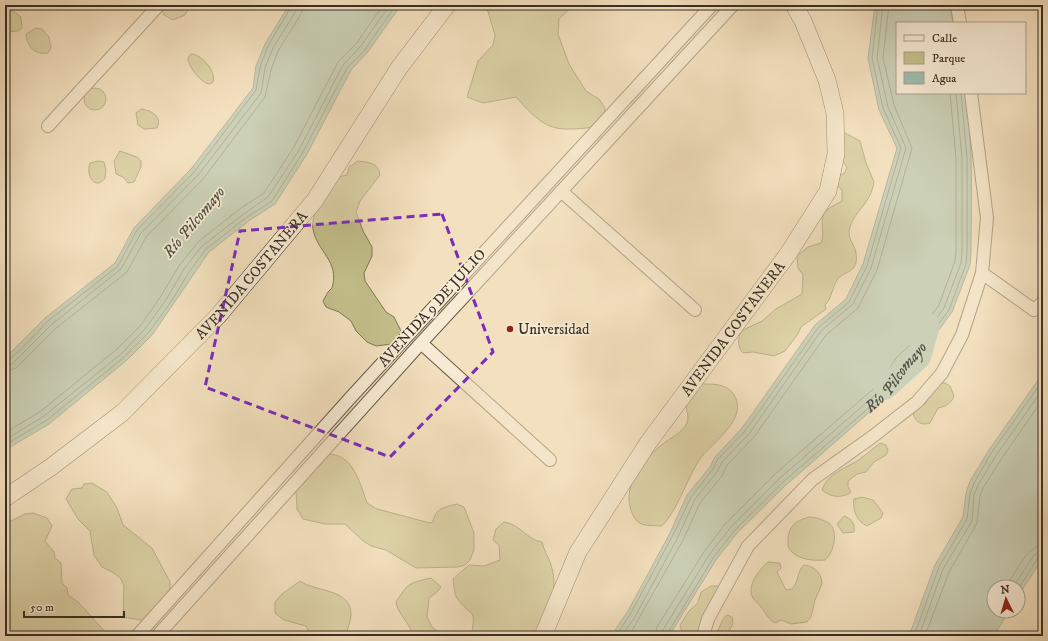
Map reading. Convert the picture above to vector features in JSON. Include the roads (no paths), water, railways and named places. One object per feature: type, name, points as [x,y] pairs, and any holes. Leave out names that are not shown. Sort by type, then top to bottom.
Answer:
[{"type":"street","points":[[48,126],[159,5]]},
{"type":"street","name":"AVENIDA COSTANERA","points":[[5,498],[51,467],[122,413],[218,316],[315,200],[399,68],[447,5]]},
{"type":"street","name":"AVENIDA 9 DE JULIO","points":[[137,636],[352,396],[712,5]]},
{"type":"street","name":"AVENIDA 9 DE JULIO","points":[[157,636],[421,343],[733,5]]},
{"type":"street","name":"AVENIDA COSTANERA","points":[[543,636],[578,552],[644,449],[788,254],[828,191],[836,154],[835,113],[827,80],[804,21],[794,5]]},
{"type":"street","points":[[957,5],[960,22]]},
{"type":"street","points":[[703,636],[708,619],[748,546],[812,479],[872,437],[917,402],[942,373],[962,335],[982,273],[987,218],[971,94]]},
{"type":"street","points":[[561,191],[696,310]]},
{"type":"street","points":[[477,260],[488,270]]},
{"type":"street","points":[[982,273],[1034,310],[1043,302]]},
{"type":"street","points":[[421,343],[550,460]]},
{"type":"street","points":[[188,580],[199,590]]},
{"type":"water","points":[[289,5],[401,5],[367,53],[351,70],[307,154],[275,204],[250,220],[209,252],[152,335],[127,360],[49,424],[5,450],[5,358],[45,318],[115,263],[134,228],[191,169],[253,88],[256,66],[265,44]]},
{"type":"water","points":[[875,5],[950,5],[953,22],[896,22],[896,94],[965,94],[971,153],[971,253],[970,265],[952,312],[919,357],[916,358],[909,366],[889,395],[786,485],[737,533],[716,560],[669,636],[611,636],[628,611],[670,533],[687,495],[710,467],[715,457],[742,428],[815,325],[846,299],[863,264],[897,148],[879,110],[868,58]]},
{"type":"water","points":[[1043,373],[1043,558],[1026,584],[1026,579],[986,579],[986,619],[1004,619],[994,636],[909,636],[935,565],[963,517],[966,493],[970,481],[989,450]]},
{"type":"waterway","name":"Río Pilcomayo","points":[[885,388],[919,357],[928,325]]},
{"type":"place","name":"Universidad","points":[[510,329]]}]
